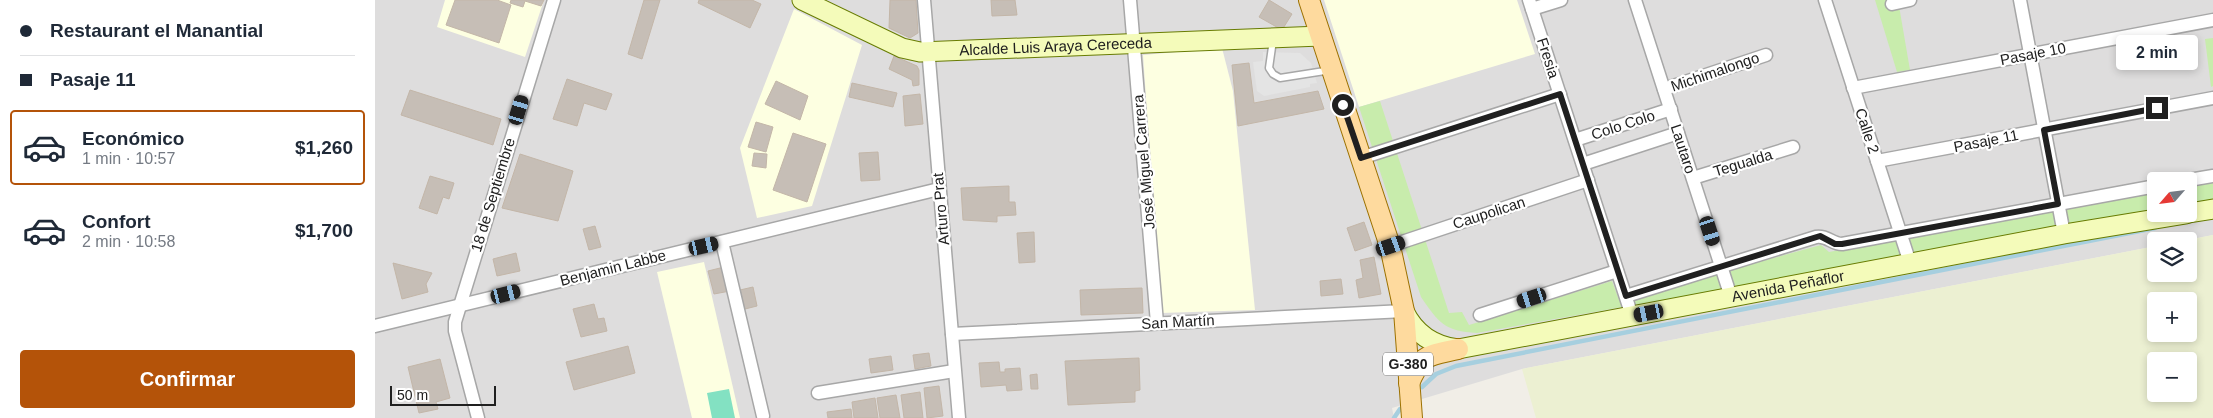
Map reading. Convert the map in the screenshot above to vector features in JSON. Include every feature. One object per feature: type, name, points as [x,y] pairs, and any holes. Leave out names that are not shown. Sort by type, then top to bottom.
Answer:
[{"type":"main road","name":"Alcalde Luis Araya Cereceda","points":[[802,0],[902,48],[928,52],[1321,36]]},
{"type":"main road","points":[[1309,0],[1391,246],[1404,311]]},
{"type":"main road","name":"Avenida Peñaflor","points":[[2197,212],[2213,209]]},
{"type":"main road","name":"Avenida Peñaflor","points":[[1404,311],[1413,326],[1428,340],[1458,349],[2064,234],[2147,221]]},
{"type":"main road","name":"G-380","points":[[1404,311],[1412,418]]},
{"type":"main road","points":[[1409,383],[1418,364],[1431,355],[1458,349]]},
{"type":"street","name":"18 de Septiembre","points":[[478,418],[455,332],[455,322],[553,0]]},
{"type":"street","name":"Arturo Prat","points":[[924,0],[959,418]]},
{"type":"street","name":"José Miguel Carrera","points":[[1130,0],[1157,324]]},
{"type":"street","points":[[1531,5],[1561,0]]},
{"type":"street","name":"Lautaro","points":[[1636,0],[1731,297]]},
{"type":"street","name":"Calle 2","points":[[1825,0],[1910,263]]},
{"type":"street","points":[[1891,4],[1910,0]]},
{"type":"street","points":[[2020,0],[2064,234]]},
{"type":"street","name":"Fresia","points":[[1531,5],[1632,316]]},
{"type":"street","name":"Pasaje 10","points":[[1853,88],[2213,20]]},
{"type":"street","name":"Michimalongo","points":[[1664,89],[1767,55]]},
{"type":"street","points":[[1361,158],[1560,94]]},
{"type":"street","name":"Pasaje 11","points":[[1877,161],[2213,98]]},
{"type":"street","name":"Colo Colo","points":[[1575,140],[1671,109]]},
{"type":"street","name":"Colo Colo","points":[[1583,164],[1678,133]]},
{"type":"street","name":"Tegualda","points":[[1693,178],[1793,147]]},
{"type":"street","points":[[2197,179],[2213,176]]},
{"type":"street","name":"Caupolican","points":[[1391,246],[1588,180]]},
{"type":"street","name":"Avenida Peñaflor","points":[[1626,296],[1820,236],[1839,244],[2147,188]]},
{"type":"street","name":"Benjamin Labbe","points":[[375,326],[939,189]]},
{"type":"street","points":[[722,242],[763,416]]},
{"type":"street","points":[[1480,315],[1617,271]]},
{"type":"street","name":"San Martín","points":[[952,334],[1404,311]]},
{"type":"street","points":[[818,392],[954,371]]},
{"type":"lane","points":[[1273,38],[1269,68],[1275,76],[1280,78],[1332,70]]},
{"type":"shaded area","points":[[375,0],[2213,0],[2213,235],[2197,238],[2197,232],[2147,232],[2147,248],[1522,369],[1392,408],[1394,418],[375,418]]},
{"type":"shaded area","points":[[445,0],[544,0],[525,57],[437,27]]},
{"type":"shaded area","points":[[1324,0],[1517,0],[1535,54],[1359,107]]},
{"type":"shaded area","points":[[794,9],[862,45],[812,206],[757,218],[740,148]]},
{"type":"shaded area","points":[[1222,48],[1233,91],[1255,310],[1161,313],[1143,55]]},
{"type":"shaded area","points":[[1263,52],[1300,53],[1311,63],[1317,83],[1310,84],[1310,87],[1264,96],[1257,91],[1253,62],[1263,61]]},
{"type":"shaded area","points":[[2213,235],[2213,418],[1536,418],[1522,369],[2147,248],[2147,282],[2197,282],[2197,238]]},
{"type":"shaded area","points":[[704,262],[740,418],[692,418],[657,272]]},
{"type":"green space","points":[[1875,0],[1898,0],[1910,70],[1897,72]]},
{"type":"green space","points":[[2213,38],[2213,86],[2211,87],[2205,39]]},
{"type":"green space","points":[[1380,101],[1449,313],[1462,312],[1469,325],[1612,281],[1619,300],[1821,245],[1829,252],[2147,192],[2147,214],[1477,333],[1466,332],[1443,324],[1421,297],[1359,107]]},
{"type":"green space","points":[[2213,179],[2213,201],[2197,204],[2197,182]]},
{"type":"green space","points":[[729,389],[735,418],[712,418],[707,393]]},
{"type":"building","points":[[455,0],[497,0],[511,5],[499,43],[446,25]]},
{"type":"building","points":[[511,0],[544,0],[541,6],[525,1],[523,7],[510,3]]},
{"type":"building","points":[[644,0],[660,0],[642,59],[628,54]]},
{"type":"building","points":[[699,0],[752,0],[761,4],[750,28],[698,3]]},
{"type":"building","points":[[890,0],[916,0],[918,33],[910,38],[889,28]]},
{"type":"building","points":[[991,0],[1015,0],[1017,15],[992,16]]},
{"type":"building","points":[[1269,0],[1292,14],[1282,30],[1259,17]]},
{"type":"building","points":[[894,56],[917,66],[919,70],[919,85],[913,86],[912,80],[889,69]]},
{"type":"building","points":[[1249,63],[1254,103],[1318,91],[1324,109],[1238,126],[1232,65]]},
{"type":"building","points":[[567,79],[612,94],[606,110],[584,103],[577,126],[553,119]]},
{"type":"building","points":[[776,81],[808,96],[800,120],[765,104]]},
{"type":"building","points":[[852,83],[897,93],[893,107],[849,97]]},
{"type":"building","points":[[410,90],[501,119],[493,145],[401,115]]},
{"type":"building","points":[[920,94],[923,124],[905,126],[903,96]]},
{"type":"building","points":[[756,122],[773,127],[766,152],[748,147]]},
{"type":"building","points":[[793,133],[826,144],[807,202],[773,190]]},
{"type":"building","points":[[878,152],[880,180],[861,181],[859,153]]},
{"type":"building","points":[[754,153],[767,154],[766,168],[752,166]]},
{"type":"building","points":[[520,154],[573,171],[558,221],[502,208]]},
{"type":"building","points":[[430,176],[454,183],[449,199],[443,197],[437,214],[419,208]]},
{"type":"building","points":[[1009,186],[1009,202],[1015,202],[1016,215],[997,216],[997,222],[963,220],[961,188]]},
{"type":"building","points":[[1364,222],[1372,245],[1355,251],[1347,228]]},
{"type":"building","points":[[595,226],[601,247],[589,250],[583,229]]},
{"type":"building","points":[[1034,232],[1035,262],[1019,263],[1017,233]]},
{"type":"building","points":[[516,253],[520,271],[497,276],[493,259]]},
{"type":"building","points":[[1374,257],[1381,294],[1359,298],[1356,280],[1363,278],[1360,260]]},
{"type":"building","points":[[393,263],[432,273],[426,284],[428,292],[402,299]]},
{"type":"building","points":[[724,267],[730,291],[714,294],[708,271]]},
{"type":"building","points":[[1341,279],[1343,294],[1321,296],[1320,281]]},
{"type":"building","points":[[753,287],[757,306],[745,309],[740,290]]},
{"type":"building","points":[[1142,288],[1143,313],[1081,315],[1080,290]]},
{"type":"building","points":[[594,304],[598,319],[604,318],[607,331],[581,337],[573,309]]},
{"type":"building","points":[[628,346],[635,373],[574,390],[566,362]]},
{"type":"building","points":[[929,353],[931,366],[915,369],[913,355]]},
{"type":"building","points":[[891,356],[893,370],[871,373],[869,359]]},
{"type":"building","points":[[1139,358],[1140,390],[1135,391],[1135,402],[1068,405],[1065,361]]},
{"type":"building","points":[[440,359],[450,398],[436,402],[438,409],[419,413],[408,367]]},
{"type":"building","points":[[999,362],[1000,372],[1005,372],[1005,369],[1020,368],[1022,390],[1007,391],[1006,385],[981,387],[979,363]]},
{"type":"building","points":[[1037,374],[1038,389],[1031,389],[1030,375]]},
{"type":"building","points":[[939,386],[943,416],[927,418],[924,388]]},
{"type":"building","points":[[920,392],[923,418],[904,418],[901,395]]},
{"type":"building","points":[[896,395],[900,418],[880,418],[877,398]]},
{"type":"building","points":[[875,398],[878,418],[854,418],[852,402]]},
{"type":"building","points":[[851,409],[852,418],[828,418],[827,412]]},
{"type":"waterway","points":[[1422,387],[1436,374],[1456,366],[2155,228]]},
{"type":"waterway","points":[[1394,418],[1400,409]]},
{"type":"route","points":[[1343,105],[1361,158],[1560,94],[1626,296],[1820,236],[1827,238],[1835,244],[1842,244],[2058,204],[2044,130],[2157,108]]}]
